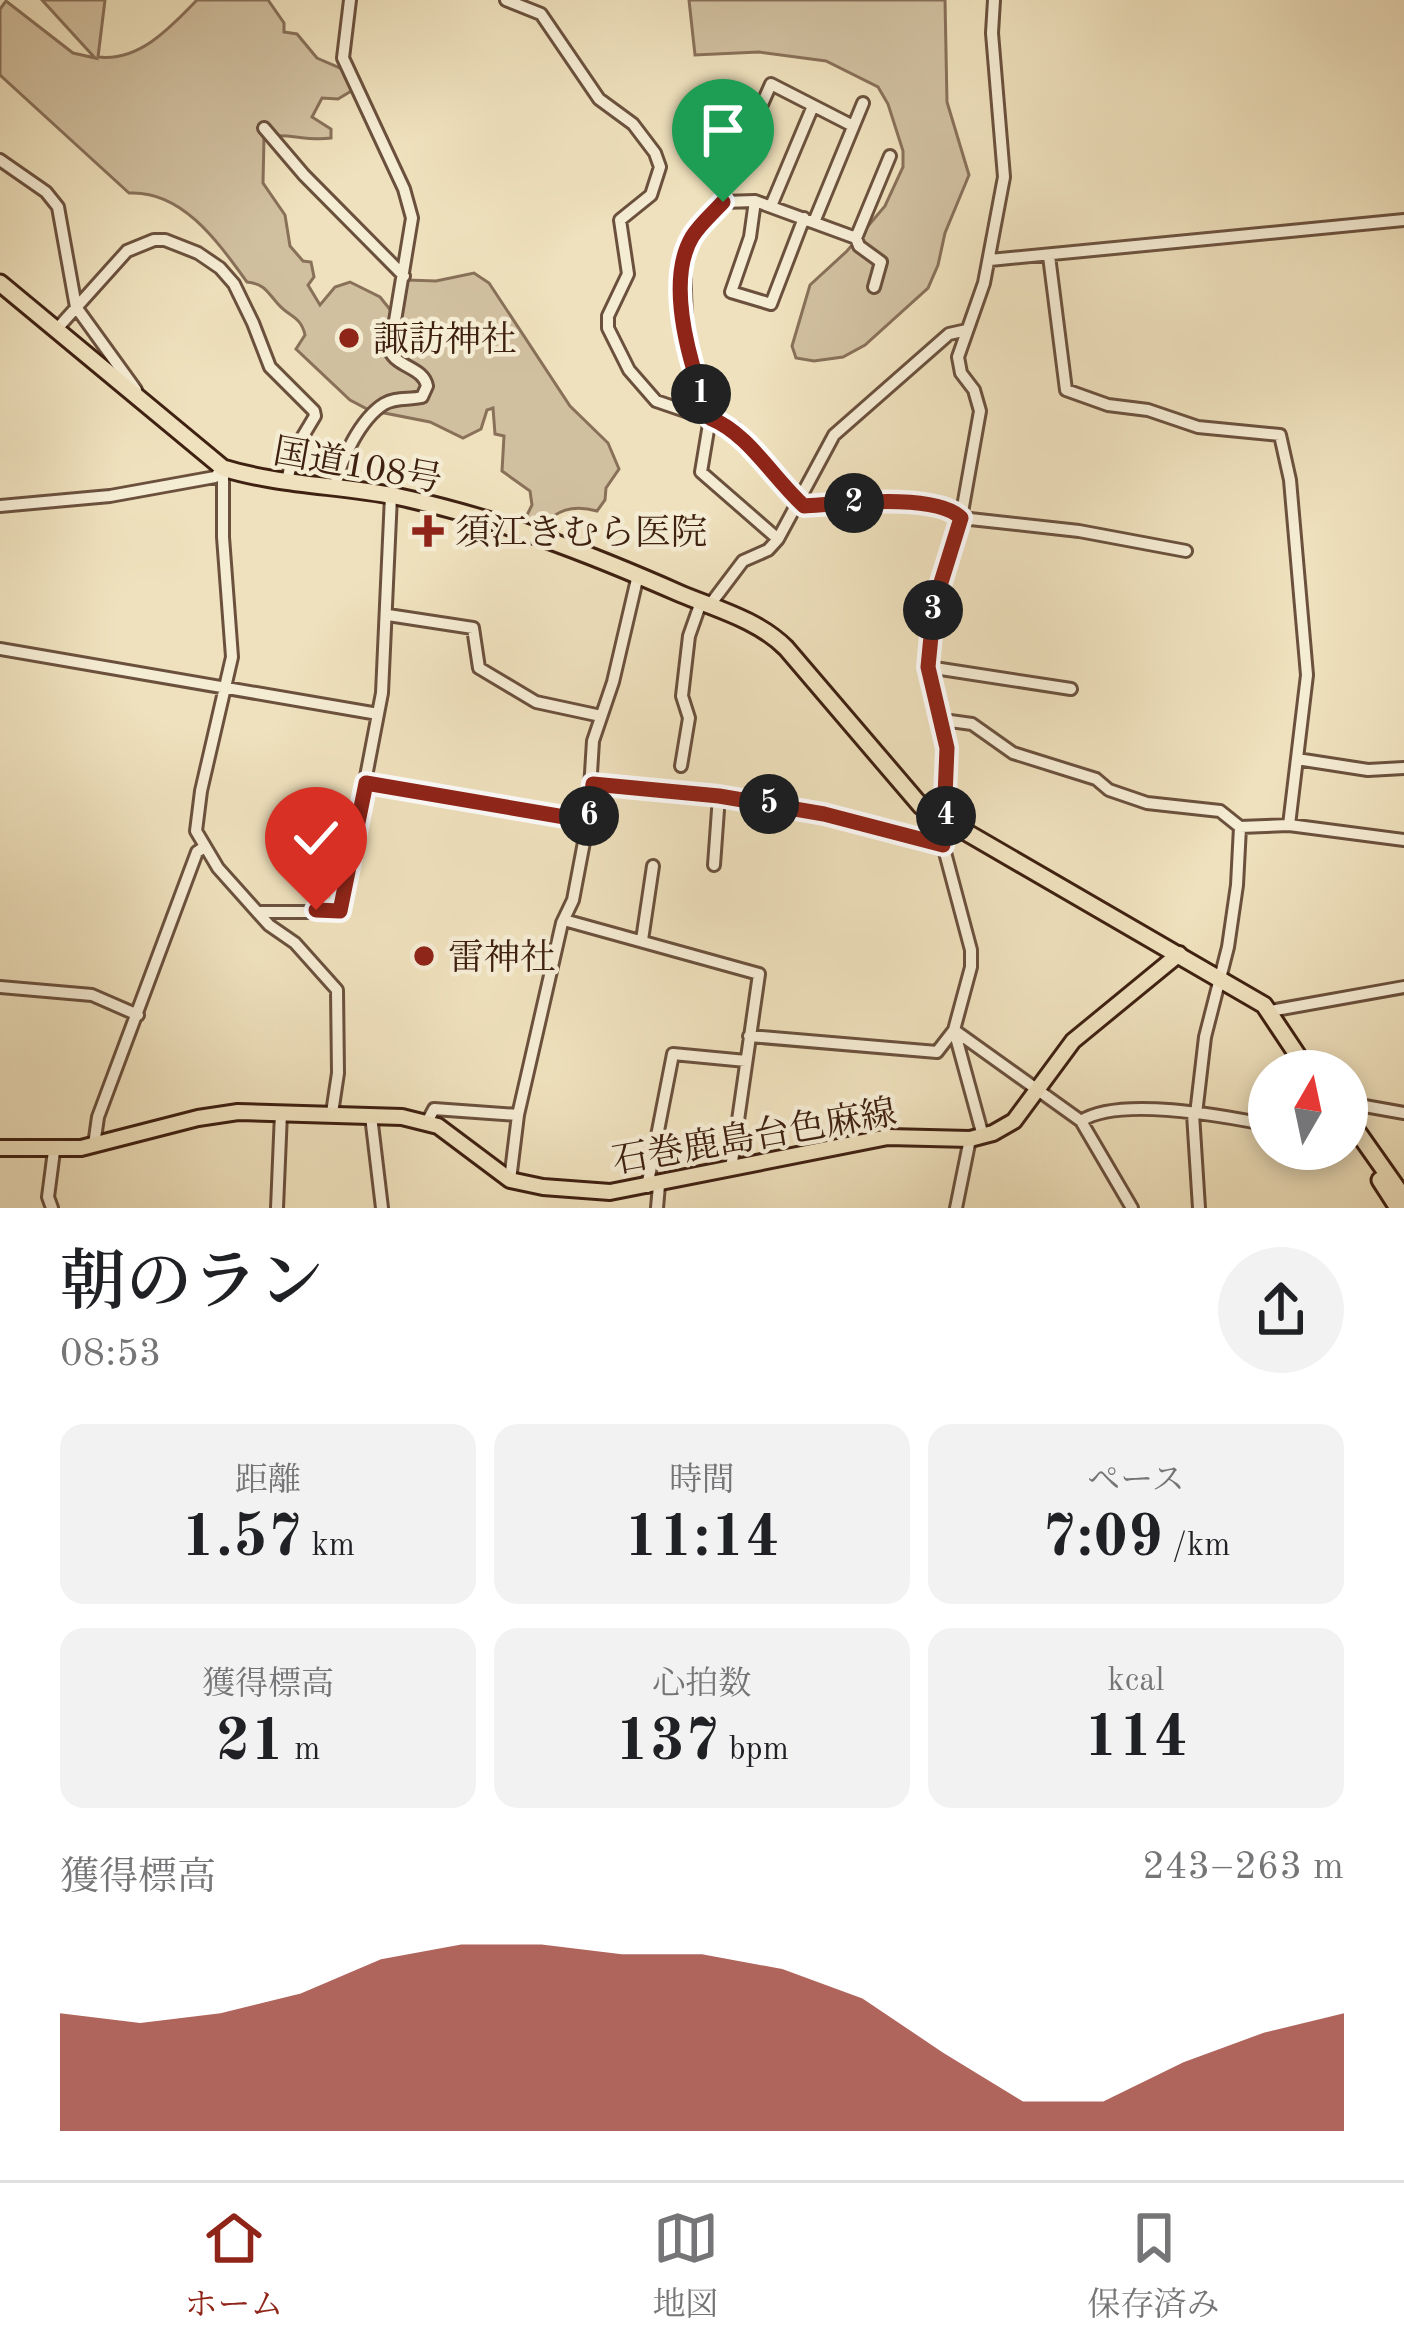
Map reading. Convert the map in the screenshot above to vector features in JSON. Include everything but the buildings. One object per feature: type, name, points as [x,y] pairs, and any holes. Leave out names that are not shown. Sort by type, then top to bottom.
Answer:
[{"type":"highway","name":"国道108号","points":[[0,283],[223,468],[250,477],[392,496],[494,520],[638,575],[774,636],[910,797],[1270,1011],[1295,1050]]},
{"type":"highway","points":[[1368,1145],[1404,1198]]},
{"type":"highway","points":[[1368,1163],[1398,1208]]},
{"type":"main road","points":[[976,1137],[1014,1121],[1072,1041],[1179,954]]},
{"type":"main road","name":"石巻鹿島台色麻線","points":[[0,1148],[54,1151],[94,1145],[218,1114],[332,1113],[427,1123],[448,1132],[510,1180],[610,1192],[888,1137],[976,1137]]},
{"type":"street","points":[[335,486],[350,448],[377,409],[392,400],[416,399],[427,390],[425,378],[395,360],[390,351],[412,218],[410,202],[343,58],[350,0]]},
{"type":"street","points":[[506,0],[541,14],[599,99],[633,124],[655,153],[660,167],[652,195],[620,220],[628,274],[608,316],[608,328],[643,390],[656,401],[735,428],[754,455],[804,506],[908,503],[953,509],[961,518],[1079,531],[1186,551]]},
{"type":"street","points":[[749,1036],[937,1052],[954,1030],[971,967],[971,950],[943,845],[947,748],[928,667],[934,605],[961,518],[980,411],[974,390],[958,365],[990,260],[1004,163],[992,33],[994,0]]},
{"type":"street","points":[[778,539],[701,472],[710,418],[687,356],[684,259],[694,232],[723,202],[723,192],[771,84],[854,126]]},
{"type":"street","points":[[755,202],[750,237],[731,292],[771,304],[863,103]]},
{"type":"street","points":[[771,206],[813,106]]},
{"type":"street","points":[[264,128],[404,276]]},
{"type":"street","points":[[874,287],[881,262],[859,246],[856,238],[890,156]]},
{"type":"street","points":[[0,160],[46,192],[58,207],[76,307],[146,404]]},
{"type":"street","points":[[723,202],[771,206],[856,238]]},
{"type":"street","points":[[990,260],[1404,220]]},
{"type":"street","points":[[56,330],[127,251],[165,240],[198,253],[234,284],[270,368],[314,411],[294,451],[286,481]]},
{"type":"street","points":[[1049,256],[1066,390],[1198,427],[1280,435],[1290,480],[1306,655],[1305,711],[1289,825]]},
{"type":"street","points":[[681,766],[689,718],[682,696],[689,636],[705,604],[743,561],[768,550],[778,539],[842,427],[950,334],[967,330]]},
{"type":"street","points":[[0,506],[110,496],[215,477],[223,468]]},
{"type":"street","points":[[223,468],[232,657],[195,825],[203,848],[338,990],[338,1073],[332,1113]]},
{"type":"street","points":[[258,911],[340,911],[378,714],[388,615],[387,532],[392,496]]},
{"type":"street","points":[[510,1180],[518,1115],[564,920],[573,900],[588,821],[593,741],[613,682],[638,575]]},
{"type":"street","points":[[388,615],[473,628],[479,668],[536,702],[601,716]]},
{"type":"street","points":[[0,649],[378,714]]},
{"type":"street","points":[[928,667],[1071,689]]},
{"type":"street","points":[[943,720],[972,724],[1012,752],[1096,779],[1109,790],[1147,803],[1220,811],[1240,827],[1289,825],[1404,840]]},
{"type":"street","points":[[1298,759],[1368,770],[1404,768]]},
{"type":"street","points":[[366,783],[588,821]]},
{"type":"street","points":[[593,784],[719,796],[824,814],[943,845]]},
{"type":"street","points":[[715,865],[719,796]]},
{"type":"street","points":[[1199,1208],[1195,1114],[1205,1037],[1221,979],[1237,885],[1240,827]]},
{"type":"street","points":[[94,1145],[98,1117],[196,852],[203,848]]},
{"type":"street","points":[[642,940],[653,866]]},
{"type":"street","points":[[564,920],[758,972],[730,1169]]},
{"type":"street","points":[[0,987],[92,995],[138,1015]]},
{"type":"street","points":[[1270,1011],[1404,987]]},
{"type":"street","points":[[954,1030],[1081,1121],[1132,1208]]},
{"type":"street","points":[[954,1030],[976,1137],[956,1208]]},
{"type":"street","points":[[657,1208],[653,1186],[673,1054],[746,1061]]},
{"type":"street","points":[[1368,1107],[1404,1113]]},
{"type":"street","points":[[427,1123],[434,1109],[518,1115]]},
{"type":"street","points":[[1081,1121],[1100,1112],[1195,1114],[1248,1122]]},
{"type":"street","points":[[277,1208],[281,1113]]},
{"type":"street","points":[[371,1116],[382,1208]]},
{"type":"street","points":[[52,1208],[47,1197],[54,1151]]},
{"type":"shaded area","points":[[42,0],[105,0],[98,57],[113,57],[153,40],[197,0],[268,0],[284,23],[284,32],[297,34],[317,58],[342,69],[353,90],[338,99],[322,98],[312,117],[331,129],[331,138],[264,137],[263,183],[285,215],[290,246],[303,261],[311,262],[314,277],[308,285],[320,305],[335,287],[350,282],[380,297],[392,312],[402,313],[408,280],[436,281],[474,273],[489,283],[570,406],[608,443],[619,469],[597,511],[565,510],[539,528],[531,527],[526,517],[532,505],[530,491],[502,471],[504,436],[495,434],[493,408],[487,410],[481,429],[463,438],[430,422],[369,410],[350,400],[296,349],[305,335],[298,320],[262,287],[247,282],[197,221],[166,200],[129,193],[0,75],[0,9],[6,1],[73,53],[95,58]]},
{"type":"shaded area","points":[[689,0],[945,0],[947,102],[969,175],[928,288],[865,345],[843,357],[796,358],[792,346],[810,285],[885,206],[903,167],[903,151],[888,104],[878,87],[826,61],[759,52],[695,55]]},
{"type":"place","name":"諏訪神社","points":[[349,338]]},
{"type":"place","name":"須江きむら医院","points":[[428,531]]},
{"type":"place","name":"雷神社","points":[[424,956]]},
{"type":"route","points":[[316,910],[340,911],[366,783],[588,821],[593,784],[719,796],[824,814],[943,845],[947,748],[928,667],[934,605],[961,518],[953,509],[908,503],[804,506],[754,455],[735,428],[710,418],[687,356],[682,283],[694,232],[723,202]]}]
